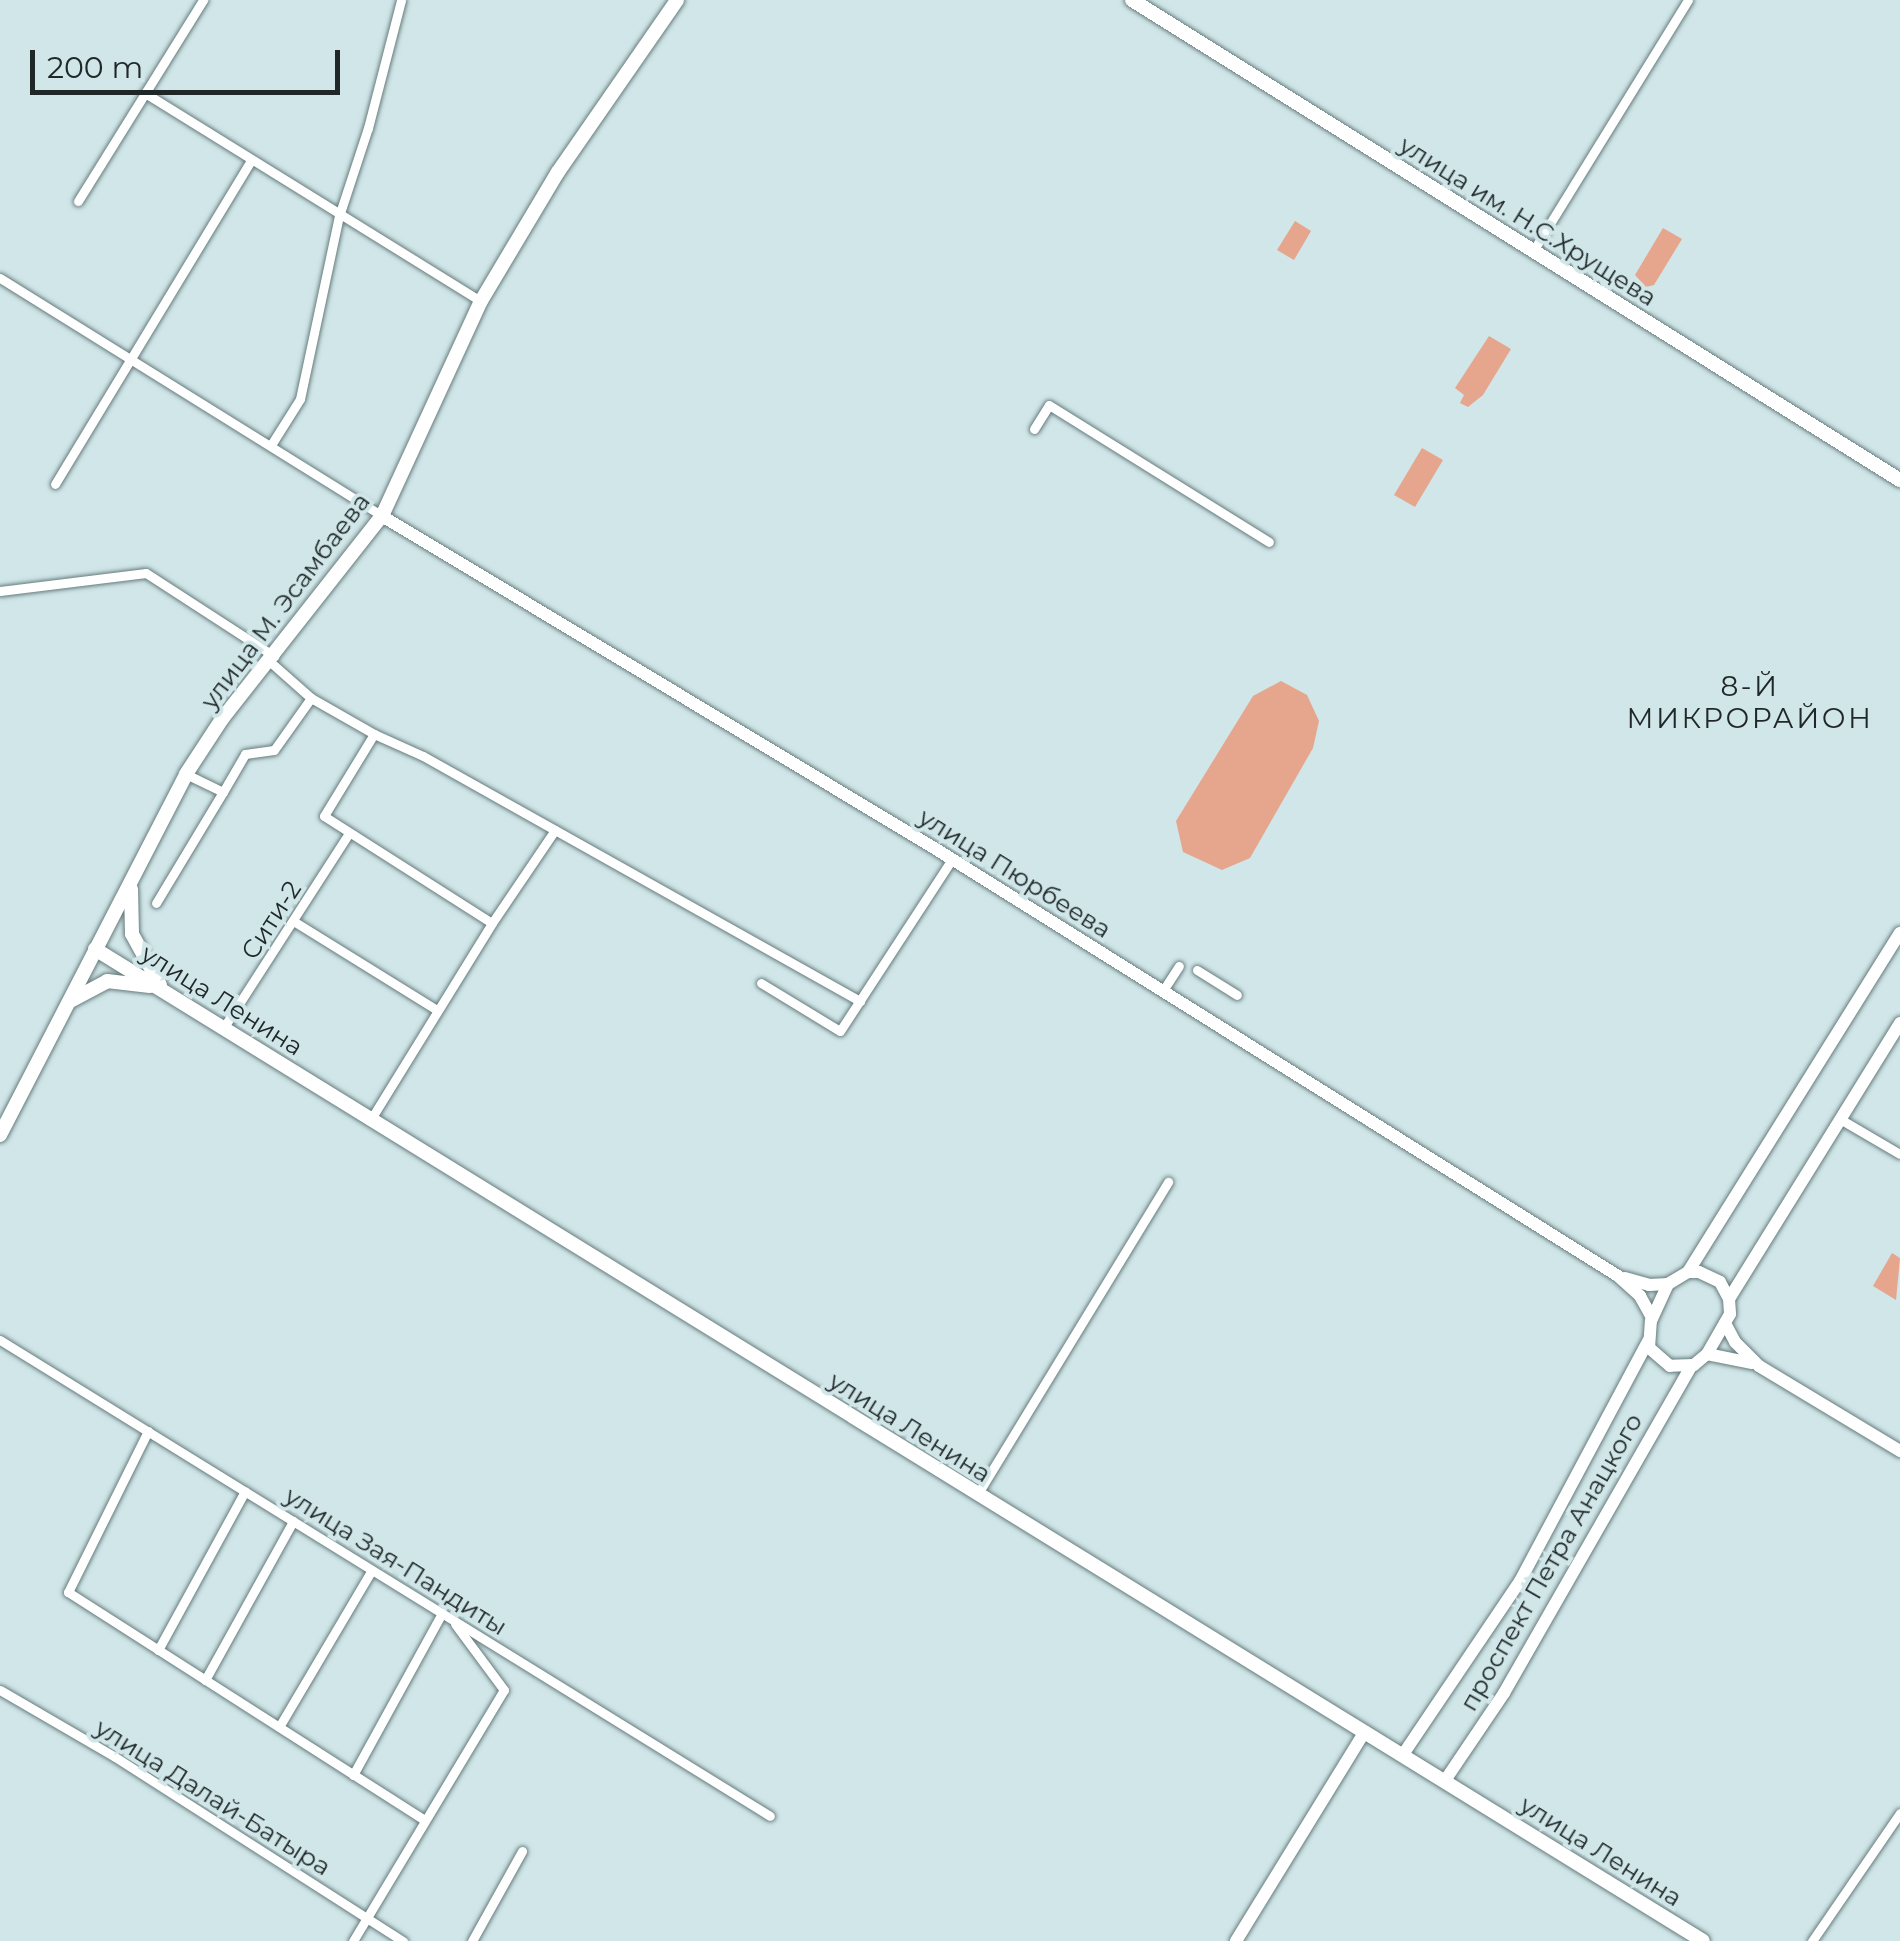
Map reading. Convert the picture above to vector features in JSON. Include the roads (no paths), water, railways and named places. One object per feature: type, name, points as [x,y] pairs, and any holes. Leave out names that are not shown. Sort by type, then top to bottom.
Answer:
[{"type":"main road","name":"улица М. Эсамбаева","points":[[0,1135],[186,774],[222,719],[382,516],[481,301],[558,172],[677,0]]},
{"type":"main road","name":"улица им. Н.С.Хрущева","points":[[1132,0],[1900,480]]},
{"type":"main road","name":"улица Пюрбеева","points":[[382,516],[952,859],[1618,1276]]},
{"type":"main road","points":[[132,878],[132,934],[164,990]]},
{"type":"main road","points":[[1618,1276],[1648,1285],[1668,1284],[1688,1272],[1900,933]]},
{"type":"main road","name":"улица Ленина","points":[[95,949],[1703,1941]]},
{"type":"main road","points":[[67,1003],[106,981],[136,982],[164,990]]},
{"type":"main road","points":[[1668,1284],[1652,1318],[1648,1341],[1660,1361],[1670,1366],[1692,1365],[1708,1354],[1725,1323],[1729,1299],[1900,1024]]},
{"type":"main road","points":[[1688,1272],[1710,1275],[1729,1299]]},
{"type":"main road","points":[[1618,1276],[1640,1296],[1652,1318]]},
{"type":"main road","points":[[1725,1323],[1734,1342],[1759,1366],[1900,1450]]},
{"type":"main road","name":"проспект Петра Анацкого","points":[[1404,1754],[1520,1581],[1648,1341]]},
{"type":"main road","points":[[1708,1354],[1759,1366]]},
{"type":"main road","name":"проспект Петра Анацкого","points":[[1446,1779],[1504,1693],[1692,1365]]},
{"type":"main road","points":[[1236,1941],[1366,1730]]},
{"type":"street","points":[[78,201],[202,0]]},
{"type":"street","points":[[271,445],[300,398],[338,216],[401,0]]},
{"type":"street","points":[[1534,251],[1688,0]]},
{"type":"street","points":[[145,93],[481,301]]},
{"type":"street","points":[[55,484],[251,160]]},
{"type":"street","points":[[0,278],[382,516]]},
{"type":"street","points":[[1034,429],[1049,405],[1269,542]]},
{"type":"street","points":[[0,591],[146,573],[272,659],[311,698],[423,756],[860,1001]]},
{"type":"street","points":[[156,903],[245,754],[274,750],[311,698]]},
{"type":"street","points":[[374,734],[324,816],[492,923]]},
{"type":"street","points":[[186,774],[223,792]]},
{"type":"street","points":[[371,1119],[492,923],[555,830]]},
{"type":"street","name":"Сити-2","points":[[224,1027],[349,833]]},
{"type":"street","points":[[761,983],[840,1031],[952,859]]},
{"type":"street","points":[[295,922],[437,1010]]},
{"type":"street","points":[[1162,992],[1178,966]]},
{"type":"street","points":[[1197,970],[1238,996]]},
{"type":"street","points":[[1840,1119],[1900,1154]]},
{"type":"street","points":[[978,1495],[1168,1182]]},
{"type":"street","name":"улица Зая-Пандиты","points":[[0,1340],[770,1816]]},
{"type":"street","points":[[148,1431],[68,1592],[424,1820]]},
{"type":"street","points":[[158,1650],[245,1491]]},
{"type":"street","points":[[205,1680],[293,1521]]},
{"type":"street","points":[[278,1727],[372,1570]]},
{"type":"street","points":[[352,1775],[446,1615],[504,1690],[353,1941]]},
{"type":"street","name":"улица Далай-Батыра","points":[[0,1690],[115,1757],[404,1941]]},
{"type":"street","points":[[1812,1941],[1900,1813]]},
{"type":"street","points":[[472,1941],[522,1851]]},
{"type":"district","name":"8-Й МИКРОРАЙОН","points":[[1750,702]]}]
